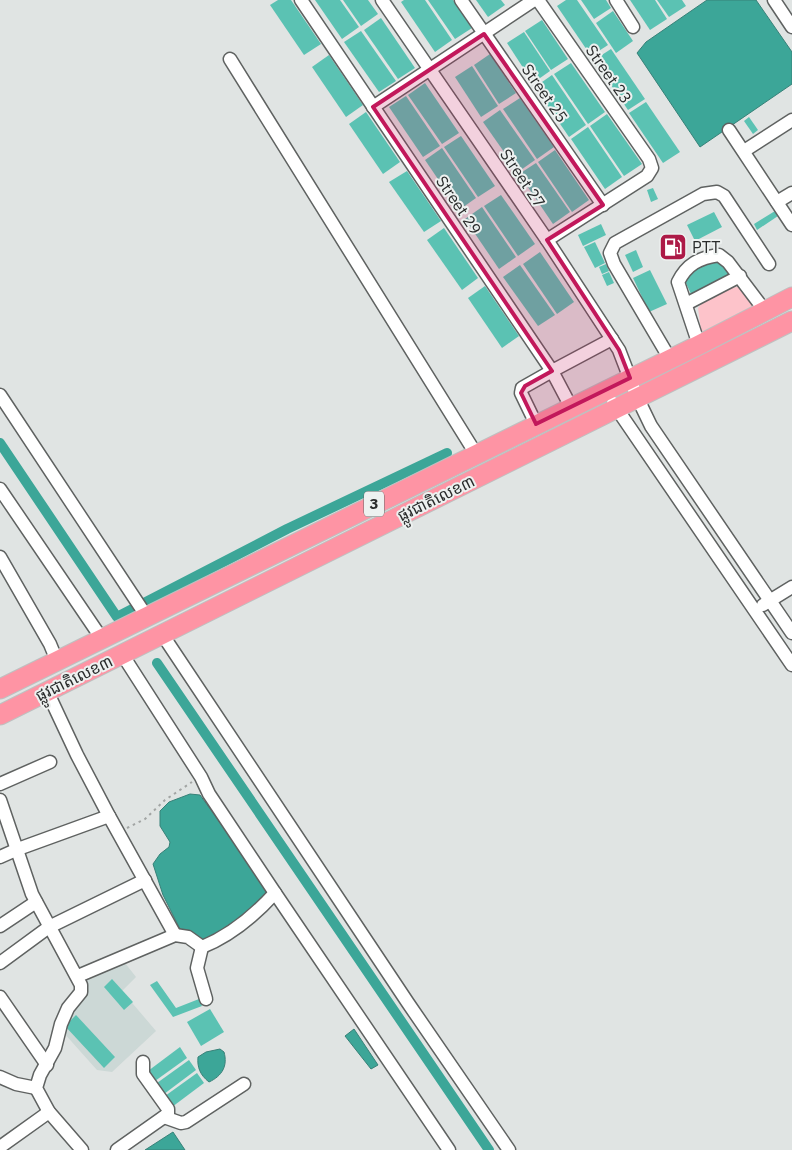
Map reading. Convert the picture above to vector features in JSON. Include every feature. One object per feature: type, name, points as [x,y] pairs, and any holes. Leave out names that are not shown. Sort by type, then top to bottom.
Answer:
[{"type":"highway","name":"ផ្លូវជាតិលេខ៣","points":[[0,690],[699,345],[792,297]]},
{"type":"highway","name":"ផ្លូវជាតិលេខ៣","points":[[0,715],[792,321]]},
{"type":"street","name":"Street 29","points":[[301,0],[552,371],[571,407]]},
{"type":"street","name":"Street 27","points":[[382,0],[547,240],[612,339],[625,363],[637,397],[651,426],[792,633]]},
{"type":"street","name":"Street 25","points":[[460,0],[603,205]]},
{"type":"street","points":[[373,107],[534,0]]},
{"type":"street","name":"Street 23","points":[[538,0],[649,159],[652,168],[647,176],[603,205]]},
{"type":"street","points":[[616,0],[634,27]]},
{"type":"street","points":[[774,0],[792,27]]},
{"type":"street","points":[[230,59],[476,454]]},
{"type":"street","points":[[744,151],[792,120]]},
{"type":"street","points":[[729,130],[792,225]]},
{"type":"street","points":[[670,359],[614,264],[610,253],[614,243],[703,194],[717,192],[724,196],[769,264]]},
{"type":"street","points":[[777,202],[792,193]]},
{"type":"street","points":[[547,240],[603,205]]},
{"type":"street","points":[[699,345],[678,282],[684,270],[694,263],[708,256],[719,255],[740,276],[765,311]]},
{"type":"street","points":[[686,304],[740,276]]},
{"type":"street","points":[[536,424],[521,393],[522,388],[612,339]]},
{"type":"street","points":[[606,390],[616,408],[792,665]]},
{"type":"street","points":[[0,395],[145,618]]},
{"type":"street","points":[[651,459],[667,449]]},
{"type":"street","points":[[0,489],[107,636]]},
{"type":"street","points":[[693,520],[708,510]]},
{"type":"street","points":[[0,556],[50,644],[57,662]]},
{"type":"street","points":[[755,610],[792,587]]},
{"type":"street","points":[[158,636],[508,1150]]},
{"type":"street","points":[[124,653],[201,777],[209,794],[449,1150]]},
{"type":"street","points":[[47,692],[109,816],[175,935]]},
{"type":"street","points":[[0,784],[50,762]]},
{"type":"street","points":[[0,800],[36,902],[78,976],[81,985],[81,992],[68,1008],[61,1024],[55,1048],[40,1075],[36,1088],[49,1112],[82,1150]]},
{"type":"street","points":[[0,857],[109,816]]},
{"type":"street","points":[[0,963],[49,927],[145,880]]},
{"type":"street","points":[[202,947],[225,937],[275,894]]},
{"type":"street","points":[[0,926],[36,902]]},
{"type":"street","points":[[78,976],[175,935],[188,937],[202,947]]},
{"type":"street","points":[[202,947],[197,968],[206,999]]},
{"type":"street","points":[[0,997],[47,1064]]},
{"type":"street","points":[[117,1150],[164,1117],[168,1109],[143,1074],[143,1062]]},
{"type":"street","points":[[0,1077],[16,1084],[36,1088]]},
{"type":"street","points":[[164,1117],[181,1123],[186,1122],[244,1084]]},
{"type":"street","points":[[0,1147],[49,1112]]},
{"type":"path","points":[[118,832],[145,819],[165,800],[201,777]]},
{"type":"highlighted area","points":[[484,34],[603,205],[547,240],[619,350],[630,378],[536,424],[521,393],[525,386],[552,371],[373,107]]},
{"type":"shaded area","points":[[707,0],[756,0],[792,52],[792,84],[700,147],[637,53],[646,42]]},
{"type":"shaded area","points":[[738,287],[756,306],[704,332],[701,330],[698,308],[701,304],[716,294]]},
{"type":"shaded area","points":[[190,794],[200,795],[268,889],[262,900],[208,943],[182,931],[179,927],[163,895],[153,864],[160,854],[169,847],[170,842],[160,826],[160,811],[169,802]]},
{"type":"shaded area","points":[[125,963],[136,977],[122,991],[156,1031],[112,1072],[97,1070],[63,1032],[65,1022],[88,994],[83,982]]},
{"type":"shaded area","points":[[354,1029],[378,1065],[371,1069],[345,1036]]},
{"type":"shaded area","points":[[220,1049],[224,1052],[225,1057],[223,1070],[221,1074],[209,1082],[200,1071],[198,1057],[206,1052]]},
{"type":"shaded area","points":[[173,1132],[185,1150],[145,1150]]},
{"type":"building","points":[[278,0],[291,0],[321,44],[304,55],[270,5]]},
{"type":"building","points":[[315,0],[340,0],[359,27],[342,39]]},
{"type":"building","points":[[343,0],[368,0],[378,14],[361,26]]},
{"type":"building","points":[[404,0],[425,0],[452,40],[435,52],[401,2]]},
{"type":"building","points":[[428,0],[453,0],[472,28],[455,39]]},
{"type":"building","points":[[476,0],[501,0],[505,5],[488,17]]},
{"type":"building","points":[[566,0],[577,0],[608,45],[591,56],[557,6]]},
{"type":"building","points":[[581,0],[606,0],[611,8],[594,19]]},
{"type":"building","points":[[630,0],[655,0],[667,19],[650,30]]},
{"type":"building","points":[[657,0],[682,0],[686,6],[669,17]]},
{"type":"building","points":[[613,11],[633,41],[616,53],[596,23]]},
{"type":"building","points":[[381,18],[415,68],[398,79],[364,30]]},
{"type":"building","points":[[542,20],[568,59],[551,70],[525,31]]},
{"type":"building","points":[[361,31],[396,81],[379,92],[344,42]]},
{"type":"building","points":[[524,32],[550,71],[533,83],[507,43]]},
{"type":"building","points":[[611,49],[645,99],[628,110],[594,60]]},
{"type":"building","points":[[490,54],[516,93],[499,104],[474,65]]},
{"type":"building","points":[[329,55],[363,105],[346,117],[312,67]]},
{"type":"building","points":[[571,63],[605,112],[588,124],[554,74]]},
{"type":"building","points":[[472,66],[498,106],[481,117],[455,77]]},
{"type":"building","points":[[552,75],[586,125],[569,137],[535,87]]},
{"type":"building","points":[[425,83],[459,133],[442,144],[408,95]]},
{"type":"building","points":[[406,96],[440,146],[423,157],[389,107]]},
{"type":"building","points":[[520,98],[554,147],[537,159],[503,109]]},
{"type":"building","points":[[646,102],[680,152],[663,163],[629,113]]},
{"type":"building","points":[[500,110],[535,160],[518,172],[483,122]]},
{"type":"building","points":[[366,112],[400,162],[383,174],[349,124]]},
{"type":"building","points":[[607,114],[642,164],[624,176],[590,126]]},
{"type":"building","points":[[749,117],[758,130],[753,134],[744,121]]},
{"type":"building","points":[[588,127],[622,177],[605,189],[571,139]]},
{"type":"building","points":[[461,136],[495,186],[478,197],[444,147]]},
{"type":"building","points":[[442,148],[476,198],[459,210],[425,160]]},
{"type":"building","points":[[555,150],[589,200],[572,212],[538,162]]},
{"type":"building","points":[[536,163],[570,212],[553,224],[519,174]]},
{"type":"building","points":[[407,171],[441,221],[424,232],[389,182]]},
{"type":"building","points":[[653,188],[658,199],[651,202],[647,190]]},
{"type":"building","points":[[501,195],[535,244],[518,256],[484,206]]},
{"type":"building","points":[[482,207],[516,257],[499,269],[465,219]]},
{"type":"building","points":[[775,211],[778,216],[757,230],[754,224]]},
{"type":"building","points":[[714,212],[722,227],[695,241],[687,225]]},
{"type":"building","points":[[601,224],[606,235],[583,246],[578,235]]},
{"type":"building","points":[[444,228],[478,278],[462,290],[427,240]]},
{"type":"building","points":[[595,242],[605,263],[595,268],[584,247]]},
{"type":"building","points":[[636,250],[643,267],[633,272],[625,255]]},
{"type":"building","points":[[540,252],[574,302],[557,314],[523,264]]},
{"type":"building","points":[[717,259],[722,260],[729,275],[691,294],[684,279],[686,274]]},
{"type":"building","points":[[606,264],[609,271],[602,274],[599,267]]},
{"type":"building","points":[[520,265],[555,315],[538,326],[503,277]]},
{"type":"building","points":[[650,270],[667,304],[649,312],[633,278]]},
{"type":"building","points":[[609,272],[614,283],[607,286],[602,275]]},
{"type":"building","points":[[485,286],[519,336],[502,348],[468,298]]},
{"type":"building","points":[[112,979],[133,1002],[124,1010],[104,987]]},
{"type":"building","points":[[157,981],[176,1008],[199,999],[202,1006],[173,1017],[150,985]]},
{"type":"building","points":[[210,1009],[224,1032],[201,1046],[187,1022]]},
{"type":"building","points":[[76,1015],[115,1057],[104,1068],[65,1026]]},
{"type":"building","points":[[180,1047],[187,1058],[155,1081],[148,1071]]},
{"type":"building","points":[[189,1060],[196,1070],[164,1094],[157,1083]]},
{"type":"building","points":[[197,1073],[204,1083],[172,1107],[165,1096]]},
{"type":"waterway","points":[[0,443],[117,617],[287,529],[447,453]]},
{"type":"waterway","points":[[157,663],[489,1150]]},
{"type":"place","name":"PTT","points":[[673,247]]}]
